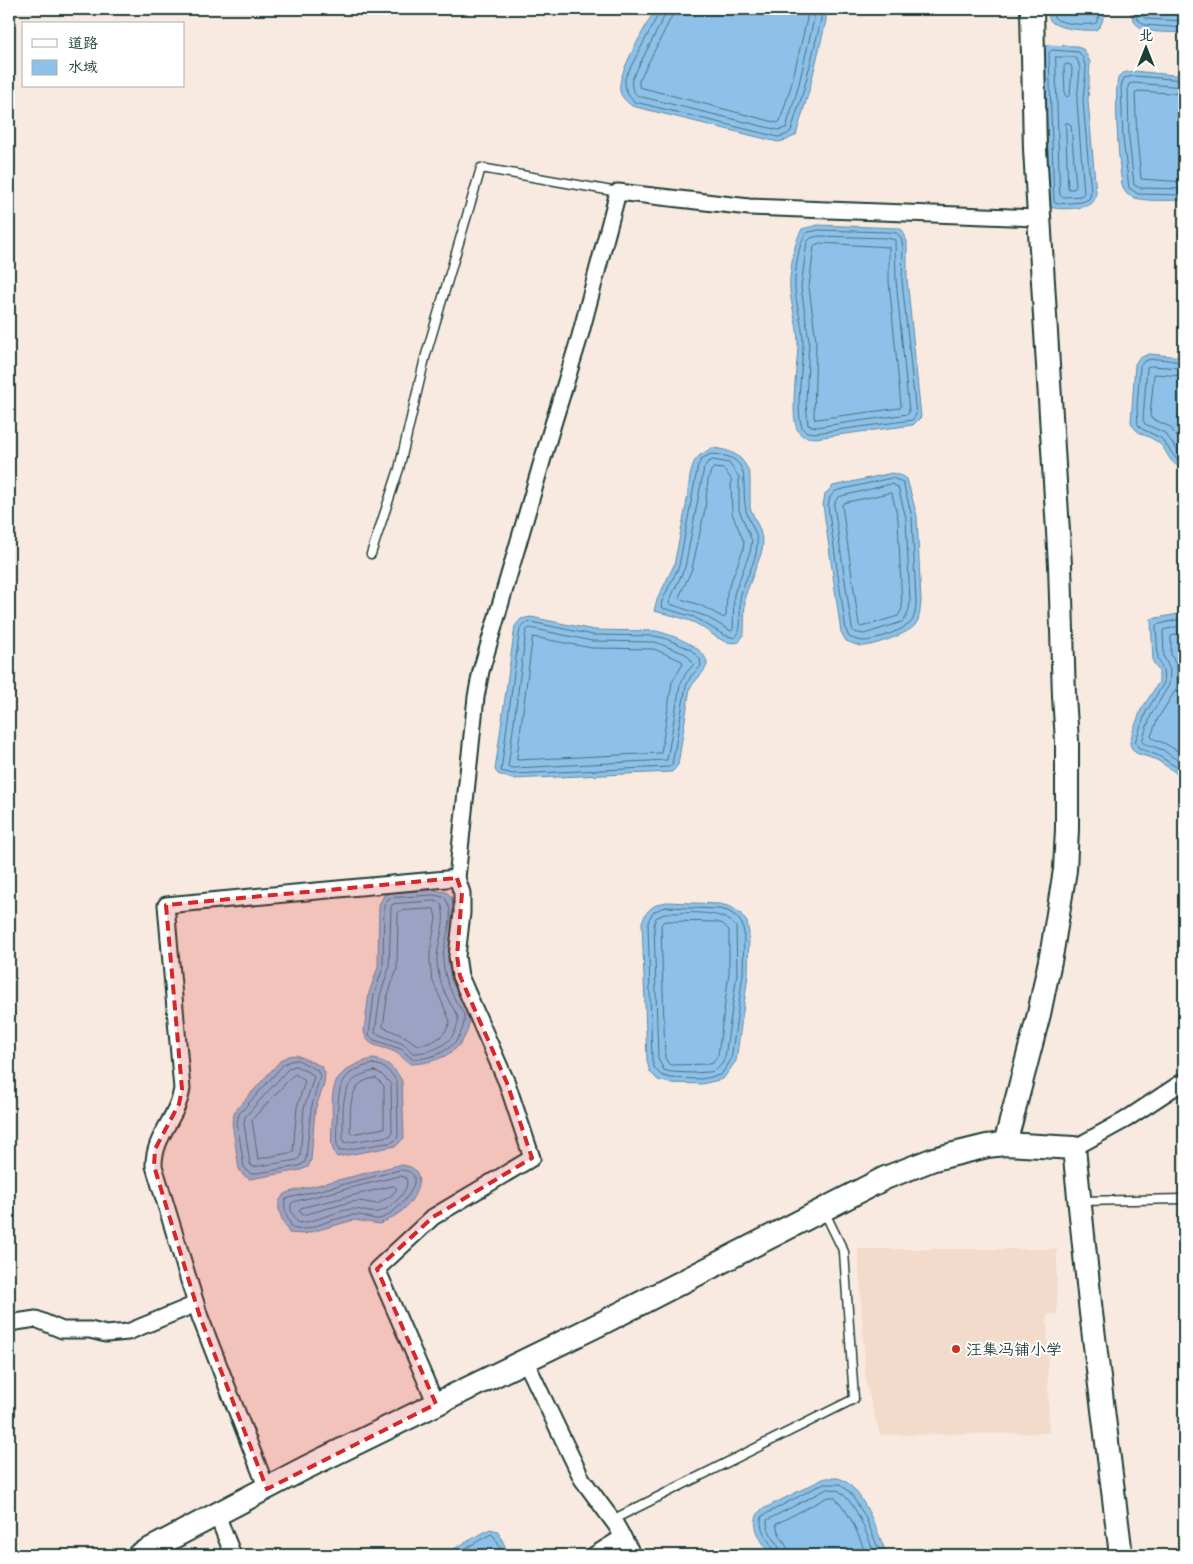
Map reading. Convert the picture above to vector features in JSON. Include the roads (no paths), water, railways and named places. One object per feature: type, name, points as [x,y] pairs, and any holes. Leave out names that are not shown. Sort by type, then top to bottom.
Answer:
[{"type":"street","points":[[1006,1144],[1039,1014],[1048,969],[1065,870],[1067,829],[1067,741],[1060,564],[1034,130],[1032,9]]},
{"type":"street","points":[[436,1404],[377,1269],[433,1217],[532,1158],[507,1082],[460,976],[457,956],[462,893],[457,878],[477,691],[481,671],[580,336],[618,192],[750,208],[1039,218]]},
{"type":"street","points":[[267,1488],[196,1304],[154,1166],[155,1148],[179,1104],[182,1089],[166,905],[457,878]]},
{"type":"street","points":[[139,1555],[267,1488],[602,1323],[823,1208],[885,1178],[934,1159],[968,1149],[1006,1144],[1074,1148],[1125,1120],[1184,1081]]},
{"type":"street","points":[[1074,1148],[1091,1313],[1121,1555]]},
{"type":"street","points":[[9,1323],[36,1320],[62,1330],[90,1330],[106,1334],[117,1334],[128,1332],[196,1304]]},
{"type":"street","points":[[525,1360],[582,1479],[612,1520],[633,1555]]},
{"type":"street","points":[[217,1515],[233,1555]]},
{"type":"street","points":[[594,1555],[623,1537]]},
{"type":"lane","points":[[371,554],[399,468],[425,358],[481,168],[618,192]]},
{"type":"lane","points":[[1079,1202],[1184,1199]]},
{"type":"lane","points":[[612,1520],[854,1399],[844,1252],[823,1208]]},
{"type":"water","points":[[655,9],[826,9],[826,21],[796,135],[778,142],[632,106],[628,103],[620,91],[620,84],[627,62]]},
{"type":"water","points":[[1048,9],[1103,9],[1102,23],[1096,30],[1062,27],[1051,22]]},
{"type":"water","points":[[1131,9],[1184,9],[1184,33],[1158,32],[1142,28],[1132,18]]},
{"type":"water","points":[[1044,45],[1077,46],[1084,50],[1090,62],[1088,101],[1096,193],[1095,199],[1087,206],[1064,209],[1050,207]]},
{"type":"water","points":[[1133,71],[1184,76],[1184,200],[1139,199],[1127,194],[1123,188],[1117,130],[1117,83],[1120,75]]},
{"type":"water","points":[[818,225],[899,228],[903,231],[907,242],[907,279],[921,417],[913,425],[815,438],[804,436],[798,431],[795,423],[794,401],[798,335],[790,294],[790,278],[795,246],[799,234],[802,229]]},
{"type":"water","points":[[1149,354],[1184,357],[1184,469],[1173,463],[1160,444],[1138,432],[1131,422],[1135,364],[1139,358]]},
{"type":"water","points":[[712,448],[731,452],[740,458],[747,468],[750,475],[750,508],[760,530],[763,544],[745,596],[744,634],[739,642],[733,643],[715,636],[693,622],[654,611],[657,600],[674,565],[694,462],[700,455]]},
{"type":"water","points":[[892,473],[907,479],[917,516],[920,614],[915,625],[906,632],[876,643],[860,646],[846,641],[841,632],[823,505],[825,494],[833,486]]},
{"type":"water","points":[[1184,613],[1184,783],[1175,772],[1157,760],[1136,753],[1131,747],[1130,742],[1141,710],[1159,682],[1159,671],[1153,662],[1151,619]]},
{"type":"water","points":[[531,617],[594,630],[656,631],[687,642],[706,658],[707,665],[690,688],[678,765],[672,772],[512,779],[498,774],[495,770],[515,626],[521,619]]},
{"type":"water","points":[[435,890],[446,892],[451,897],[454,905],[454,924],[448,964],[454,985],[468,1011],[469,1023],[465,1037],[453,1051],[429,1062],[411,1064],[393,1051],[373,1044],[366,1037],[364,1031],[369,993],[378,967],[379,905],[384,895],[389,893]]},
{"type":"water","points":[[666,902],[720,904],[731,907],[740,913],[747,922],[749,933],[748,975],[736,1061],[723,1079],[702,1084],[669,1083],[658,1080],[650,1072],[647,1061],[642,922],[651,908]]},
{"type":"water","points":[[296,1055],[321,1066],[325,1073],[324,1084],[315,1110],[311,1160],[308,1167],[301,1170],[250,1179],[243,1175],[239,1169],[232,1122],[235,1111],[281,1060],[288,1056]]},
{"type":"water","points":[[373,1059],[382,1061],[390,1066],[402,1081],[404,1138],[396,1146],[337,1157],[334,1153],[332,1140],[333,1096],[336,1082],[349,1068]]},
{"type":"water","points":[[399,1165],[414,1169],[418,1174],[419,1180],[415,1194],[404,1210],[380,1224],[354,1220],[304,1234],[289,1233],[279,1211],[279,1205],[283,1196],[289,1192]]},
{"type":"water","points":[[825,1478],[841,1479],[856,1492],[869,1512],[887,1555],[771,1555],[758,1533],[756,1527],[757,1515],[761,1510]]},
{"type":"water","points":[[490,1529],[498,1531],[509,1555],[443,1555]]},
{"type":"place","name":"汪集冯铺小学","points":[[956,1349]]}]
